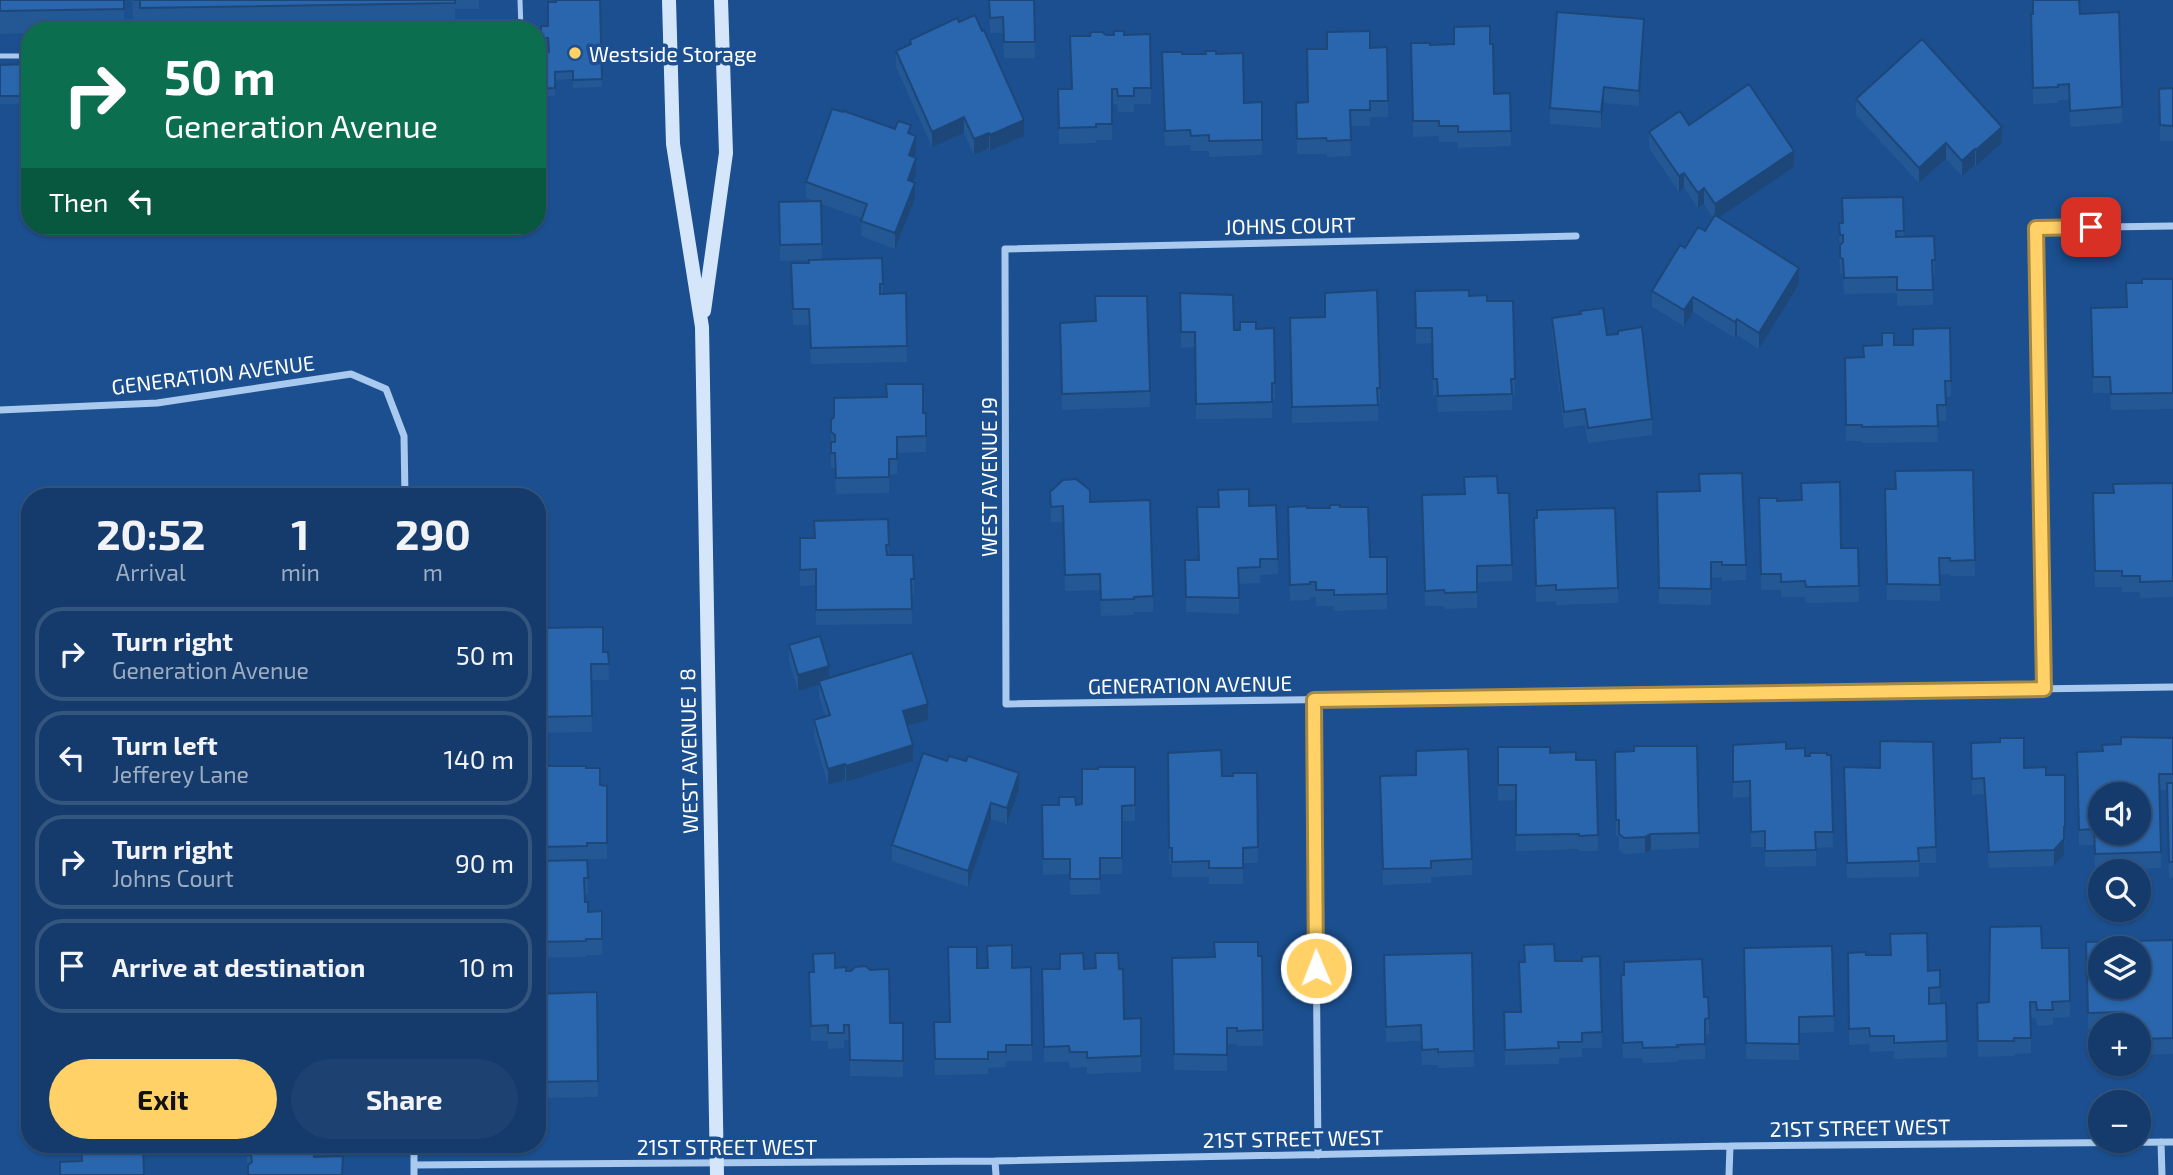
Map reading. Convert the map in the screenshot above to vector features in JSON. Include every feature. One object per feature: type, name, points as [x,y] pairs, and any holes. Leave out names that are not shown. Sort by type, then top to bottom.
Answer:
[{"type":"street","name":"WEST AVENUE J 8","points":[[669,0],[673,144],[702,327],[717,1169]]},
{"type":"street","name":"WEST AVENUE J 8","points":[[702,327],[726,153],[721,0]]},
{"type":"street","points":[[2044,689],[2036,228],[2173,226]]},
{"type":"street","name":"JOHNS COURT","points":[[1005,249],[1576,236]]},
{"type":"street","name":"WEST AVENUE J9","points":[[1005,249],[1006,704]]},
{"type":"street","name":"GENERATION AVENUE","points":[[0,410],[157,403],[351,374],[386,389],[404,436],[405,488]]},
{"type":"street","name":"GENERATION AVENUE","points":[[1006,704],[2173,688]]},
{"type":"street","points":[[1314,700],[1318,1155]]},
{"type":"street","points":[[2161,1142],[2162,1175]]},
{"type":"street","name":"21ST STREET WEST","points":[[414,1165],[717,1169],[1730,1146],[2173,1142]]},
{"type":"street","points":[[1729,1175],[1730,1146]]},
{"type":"street","points":[[414,1153],[414,1175]]},
{"type":"street","points":[[996,1161],[996,1175]]},
{"type":"lane","points":[[520,0],[521,21]]},
{"type":"lane","points":[[0,57],[21,56]]},
{"type":"building","points":[[0,0],[124,0],[124,9],[0,11]]},
{"type":"building","points":[[140,0],[455,0],[455,3],[140,8]]},
{"type":"building","name":"Westside Storage","points":[[600,0],[602,79],[573,80],[573,71],[555,72],[555,88],[546,88],[546,52],[549,52],[546,38],[548,2]]},
{"type":"building","points":[[989,0],[1034,0],[1035,42],[1004,42],[1003,17],[990,18]]},
{"type":"building","points":[[2033,0],[2079,0],[2080,14],[2119,12],[2122,107],[2070,111],[2069,84],[2033,88]]},
{"type":"building","points":[[1557,12],[1644,19],[1639,91],[1604,87],[1601,112],[1550,108]]},
{"type":"building","points":[[975,15],[1024,120],[974,139],[964,117],[932,132],[896,51],[911,44],[910,40],[957,18],[959,22]]},
{"type":"building","points":[[1490,26],[1494,94],[1510,93],[1511,131],[1458,132],[1458,126],[1439,126],[1439,121],[1413,121],[1411,43],[1454,44],[1454,27]]},
{"type":"building","points":[[1114,31],[1124,31],[1124,35],[1150,34],[1151,88],[1134,88],[1134,96],[1118,96],[1117,89],[1112,89],[1112,124],[1059,128],[1058,89],[1072,89],[1070,36],[1090,36],[1091,32],[1114,35]]},
{"type":"building","points":[[1370,31],[1370,48],[1387,47],[1388,101],[1370,101],[1370,110],[1350,110],[1351,140],[1297,139],[1296,103],[1308,102],[1307,49],[1327,49],[1327,32]]},
{"type":"building","points":[[1922,39],[2002,127],[1962,161],[1946,143],[1919,168],[1856,99]]},
{"type":"building","points":[[1205,51],[1216,51],[1216,54],[1243,53],[1244,103],[1262,102],[1262,140],[1209,141],[1209,135],[1191,136],[1190,130],[1165,131],[1162,52],[1206,54]]},
{"type":"building","points":[[21,64],[21,96],[0,96],[0,65]]},
{"type":"building","points":[[1749,84],[1794,151],[1715,204],[1704,188],[1698,193],[1684,173],[1679,176],[1649,132],[1680,111],[1689,125]]},
{"type":"building","points":[[2173,88],[2173,126],[2160,125],[2159,89]]},
{"type":"building","points":[[832,109],[895,129],[898,121],[911,125],[908,133],[916,136],[909,155],[916,158],[908,180],[915,183],[895,233],[861,221],[867,204],[806,182]]},
{"type":"building","points":[[1903,197],[1904,231],[1896,231],[1896,237],[1934,236],[1933,290],[1897,290],[1897,277],[1844,278],[1843,259],[1840,257],[1843,235],[1840,235],[1839,223],[1843,223],[1842,198]]},
{"type":"building","points":[[821,201],[822,244],[780,245],[779,202]]},
{"type":"building","points":[[1715,215],[1799,268],[1759,333],[1693,297],[1684,310],[1652,291],[1680,245],[1685,248],[1698,227],[1705,231]]},
{"type":"building","points":[[882,258],[883,284],[880,284],[880,294],[906,293],[907,346],[811,348],[809,309],[793,309],[791,263]]},
{"type":"building","points":[[2142,279],[2173,279],[2173,393],[2111,394],[2110,377],[2093,377],[2091,308],[2127,307],[2126,283],[2142,283]]},
{"type":"building","points":[[1377,290],[1380,388],[1377,388],[1378,405],[1292,407],[1290,318],[1325,317],[1325,293]]},
{"type":"building","points":[[1469,290],[1469,296],[1487,295],[1487,301],[1513,301],[1515,379],[1511,379],[1512,394],[1438,396],[1437,379],[1433,379],[1432,328],[1416,328],[1415,291]]},
{"type":"building","points":[[1180,293],[1233,295],[1234,330],[1240,330],[1240,322],[1256,322],[1256,329],[1274,328],[1275,383],[1272,383],[1272,402],[1196,404],[1195,332],[1181,332]]},
{"type":"building","points":[[1095,296],[1147,296],[1150,391],[1062,394],[1060,323],[1096,321]]},
{"type":"building","points":[[1603,308],[1607,335],[1642,327],[1652,419],[1588,428],[1585,409],[1564,412],[1552,318]]},
{"type":"building","points":[[1950,328],[1951,381],[1945,381],[1946,405],[1937,405],[1938,426],[1846,425],[1845,358],[1864,357],[1863,346],[1882,345],[1882,333],[1894,333],[1894,345],[1913,345],[1913,329]]},
{"type":"building","points":[[886,384],[923,384],[926,436],[897,437],[897,459],[889,459],[889,477],[836,478],[835,453],[831,453],[831,442],[835,442],[835,435],[831,432],[834,398],[887,397]]},
{"type":"building","points":[[1973,470],[1975,560],[1950,561],[1950,558],[1939,558],[1940,585],[1887,584],[1885,489],[1896,489],[1895,471]]},
{"type":"building","points":[[1742,473],[1746,565],[1711,562],[1711,589],[1659,588],[1657,492],[1700,491],[1699,474]]},
{"type":"building","points":[[1497,476],[1498,493],[1509,493],[1512,565],[1477,566],[1477,592],[1425,591],[1422,495],[1465,494],[1464,477]]},
{"type":"building","points":[[1076,479],[1090,490],[1090,502],[1150,500],[1153,596],[1101,600],[1100,574],[1065,575],[1063,506],[1051,507],[1050,492],[1063,480]]},
{"type":"building","points":[[1840,482],[1841,548],[1858,548],[1859,586],[1806,587],[1805,581],[1781,582],[1781,574],[1761,574],[1759,498],[1777,498],[1777,501],[1802,500],[1801,483]]},
{"type":"building","points":[[2173,483],[2173,581],[2140,582],[2140,576],[2122,576],[2122,571],[2095,571],[2093,493],[2114,493],[2113,484]]},
{"type":"building","points":[[1249,489],[1249,506],[1276,505],[1278,559],[1260,559],[1260,567],[1238,568],[1239,598],[1186,597],[1185,560],[1199,560],[1197,507],[1219,507],[1218,490]]},
{"type":"building","points":[[1330,505],[1368,507],[1370,557],[1387,557],[1387,594],[1334,595],[1334,590],[1316,590],[1316,582],[1290,585],[1288,507],[1330,508]]},
{"type":"building","points":[[1615,508],[1618,588],[1556,590],[1556,585],[1536,586],[1534,518],[1537,518],[1537,510]]},
{"type":"building","points":[[888,519],[887,555],[913,555],[912,609],[816,610],[816,569],[800,570],[800,538],[815,538],[814,521]]},
{"type":"building","points":[[603,627],[603,652],[608,652],[609,664],[591,664],[592,716],[546,717],[546,628]]},
{"type":"building","points":[[820,636],[829,666],[798,675],[789,645]]},
{"type":"building","points":[[912,653],[928,704],[903,711],[913,745],[828,769],[814,720],[830,715],[819,681]]},
{"type":"building","points":[[2121,737],[2173,738],[2173,774],[2159,774],[2161,852],[2095,854],[2095,845],[2151,845],[2151,782],[2088,782],[2088,829],[2079,830],[2077,752],[2103,751],[2102,745],[2121,744]]},
{"type":"building","points":[[2000,738],[2024,738],[2024,768],[2046,767],[2046,775],[2065,775],[2064,839],[2054,850],[1989,852],[1984,778],[1972,779],[1971,743],[2000,742]]},
{"type":"building","points":[[1880,741],[1933,742],[1936,847],[1918,848],[1919,861],[1847,863],[1844,767],[1880,768]]},
{"type":"building","points":[[1786,742],[1786,749],[1805,748],[1805,756],[1810,756],[1810,753],[1831,755],[1833,832],[1815,832],[1816,850],[1765,851],[1765,831],[1751,832],[1750,781],[1733,782],[1733,745]]},
{"type":"building","points":[[1634,746],[1697,746],[1699,833],[1651,834],[1624,838],[1619,834],[1619,820],[1616,820],[1615,752],[1634,751]]},
{"type":"building","points":[[1498,747],[1550,747],[1550,753],[1576,752],[1576,760],[1596,760],[1598,835],[1516,835],[1516,785],[1498,785]]},
{"type":"building","points":[[1468,749],[1472,859],[1431,861],[1431,868],[1383,869],[1380,776],[1416,775],[1416,751]]},
{"type":"building","points":[[1221,750],[1222,776],[1257,773],[1258,847],[1243,848],[1243,868],[1209,868],[1209,861],[1172,862],[1172,848],[1169,848],[1168,753]]},
{"type":"building","points":[[923,753],[947,761],[949,756],[966,761],[968,756],[1019,773],[1007,808],[991,803],[968,871],[892,845]]},
{"type":"building","points":[[546,766],[600,768],[600,785],[607,786],[607,843],[587,843],[587,846],[546,847]]},
{"type":"building","points":[[1135,767],[1135,805],[1122,806],[1122,858],[1100,858],[1100,879],[1070,879],[1070,859],[1043,859],[1042,805],[1059,805],[1059,797],[1075,797],[1076,805],[1082,804],[1082,769]]},
{"type":"building","points":[[2167,783],[2173,783],[2173,862],[2169,862]]},
{"type":"building","points":[[587,860],[588,878],[584,878],[585,902],[588,902],[588,912],[602,911],[602,939],[546,942],[546,861]]},
{"type":"building","points":[[2041,926],[2042,948],[2069,948],[2070,1001],[2052,1002],[2053,1010],[2037,1010],[2036,1002],[2030,1002],[2031,1038],[1978,1041],[1977,1003],[1989,1002],[1990,927]]},
{"type":"building","points":[[1927,933],[1928,971],[1940,970],[1940,987],[1929,988],[1929,1004],[1946,1003],[1947,1041],[1894,1043],[1894,1036],[1870,1036],[1869,1028],[1849,1029],[1848,953],[1891,955],[1890,934]]},
{"type":"building","points":[[2173,940],[2173,1038],[2151,1039],[2151,1013],[2088,1013],[2086,942],[2088,999],[2151,999],[2151,941]]},
{"type":"building","points":[[1214,942],[1258,942],[1258,956],[1262,956],[1263,1030],[1237,1031],[1237,1028],[1227,1028],[1227,1055],[1174,1054],[1172,958],[1215,957]]},
{"type":"building","points":[[1554,944],[1555,961],[1582,961],[1582,957],[1600,956],[1602,1032],[1582,1033],[1582,1042],[1558,1042],[1559,1048],[1505,1050],[1504,1012],[1521,1012],[1519,962],[1525,962],[1524,945]]},
{"type":"building","points":[[1012,945],[1012,968],[1031,967],[1032,1045],[1006,1045],[1006,1052],[988,1052],[988,1059],[935,1059],[934,1022],[950,1022],[948,947],[977,947],[977,968],[988,968],[987,946]]},
{"type":"building","points":[[1832,946],[1834,1016],[1799,1017],[1799,1044],[1746,1043],[1744,948]]},
{"type":"building","points":[[835,953],[835,968],[846,967],[846,971],[866,966],[870,970],[889,969],[890,1023],[903,1023],[903,1061],[850,1060],[849,1025],[844,1025],[844,1033],[828,1033],[828,1025],[811,1026],[809,972],[814,972],[813,954]]},
{"type":"building","points":[[1083,953],[1084,969],[1096,968],[1095,953],[1118,953],[1119,969],[1123,969],[1124,1019],[1141,1018],[1141,1056],[1087,1058],[1087,1052],[1070,1052],[1069,1046],[1044,1047],[1042,969],[1060,969],[1060,954]]},
{"type":"building","points":[[1472,953],[1474,1051],[1422,1050],[1421,1025],[1386,1027],[1384,955]]},
{"type":"building","points":[[1702,959],[1704,997],[1708,997],[1709,1018],[1705,1019],[1705,1044],[1643,1048],[1642,1042],[1623,1043],[1621,975],[1624,975],[1624,962]]},
{"type":"building","points":[[597,992],[598,1081],[546,1082],[546,994]]},
{"type":"building","points":[[82,1153],[143,1153],[144,1175],[60,1175],[60,1162],[82,1161]]},
{"type":"building","points":[[314,1153],[314,1157],[343,1156],[342,1175],[248,1175],[248,1165],[252,1162],[251,1155],[247,1155]]},
{"type":"place","name":"Westside Storage","points":[[575,53]]},
{"type":"route","points":[[1316,968],[1314,700],[2044,689],[2036,228],[2091,227]]}]
